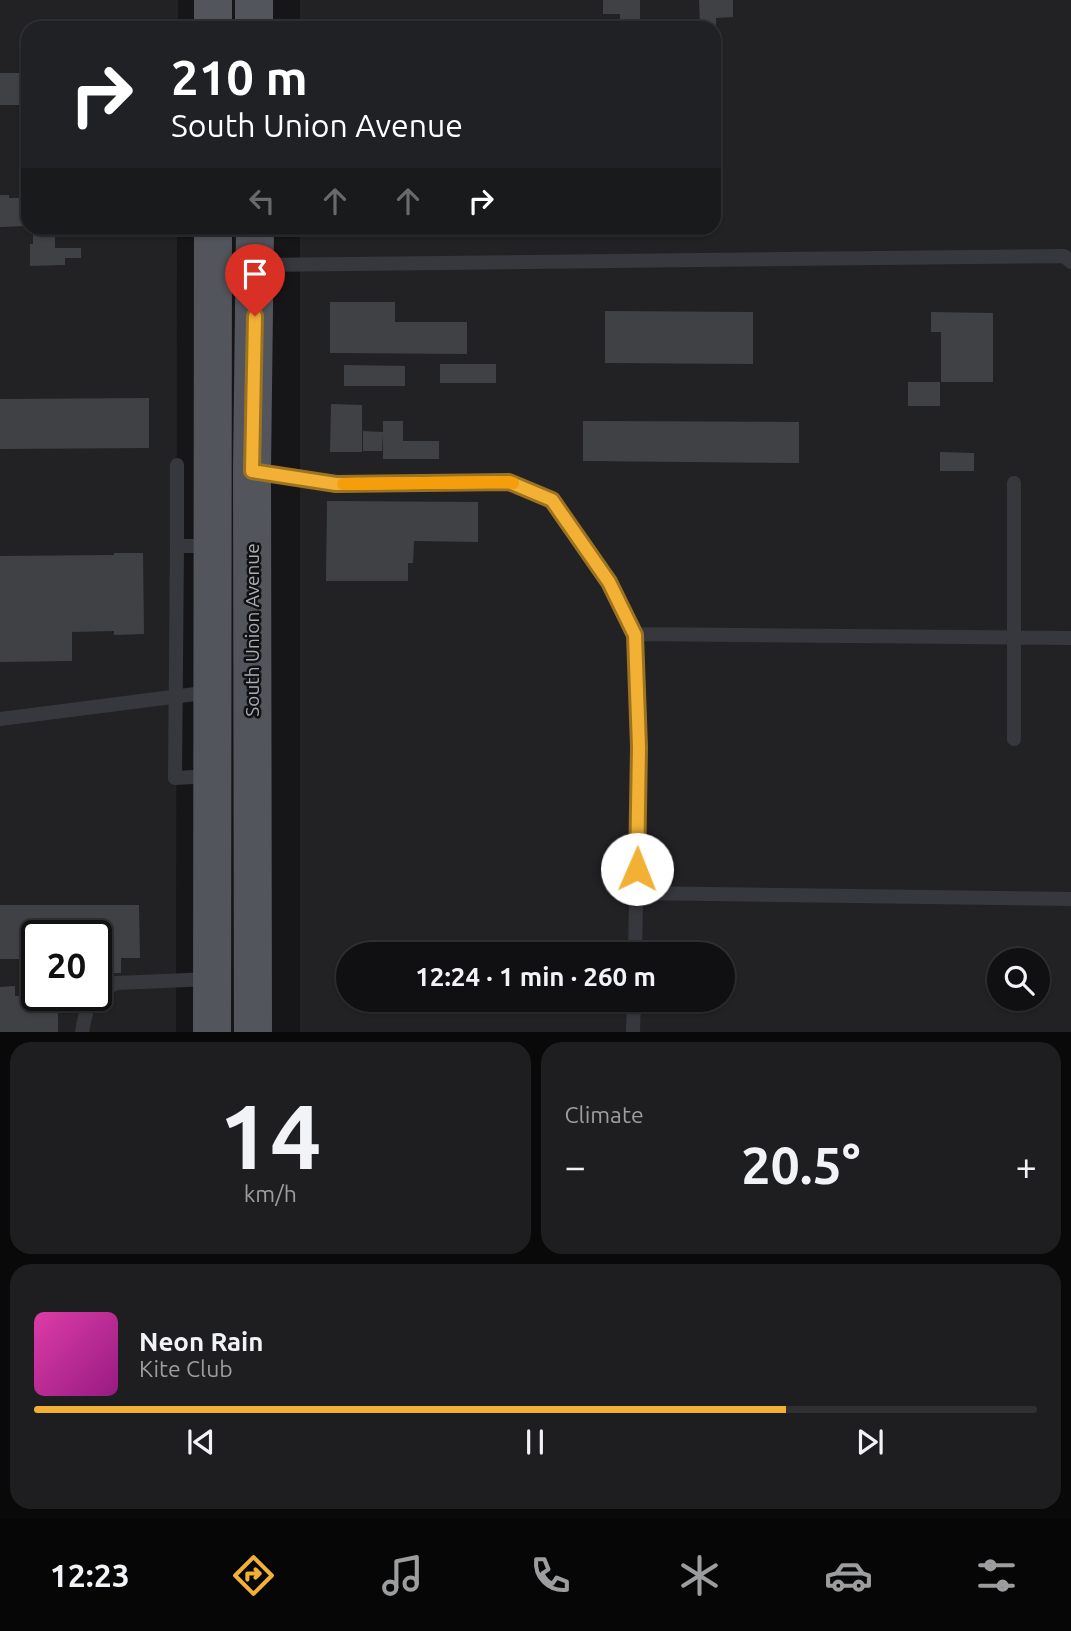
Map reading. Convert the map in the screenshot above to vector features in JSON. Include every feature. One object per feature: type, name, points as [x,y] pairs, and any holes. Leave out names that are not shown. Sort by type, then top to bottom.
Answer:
[{"type":"main road","points":[[213,0],[213,21]]},
{"type":"main road","points":[[254,0],[254,21]]},
{"type":"main road","name":"South Union Avenue","points":[[212,1032],[212,776],[195,694],[213,235]]},
{"type":"main road","name":"South Union Avenue","points":[[253,1032],[252,471],[256,235]]},
{"type":"main road","points":[[213,271],[234,291],[233,449],[236,462],[252,471]]},
{"type":"main road","points":[[201,549],[233,610],[236,750],[252,784]]},
{"type":"lane","points":[[256,265],[1064,256],[1071,262]]},
{"type":"lane","points":[[177,466],[201,549]]},
{"type":"lane","points":[[252,471],[336,484],[509,482],[552,500],[609,582],[635,635],[639,747],[635,942]]},
{"type":"lane","points":[[1014,483],[1014,739]]},
{"type":"lane","points":[[635,635],[1071,638]]},
{"type":"lane","points":[[0,719],[195,694]]},
{"type":"lane","points":[[636,893],[1071,899]]},
{"type":"lane","points":[[82,1032],[86,1008],[102,990],[116,983],[212,979]]},
{"type":"lane","points":[[633,1032],[634,1012]]},
{"type":"shaded area","points":[[0,0],[178,0],[178,21],[21,21],[21,235],[177,235],[176,1032],[0,1032]]},
{"type":"shaded area","points":[[300,0],[1071,0],[1071,1032],[300,1032],[300,235],[721,235],[721,21],[300,21]]},
{"type":"building","points":[[603,0],[640,0],[640,21],[620,21],[620,14],[603,14]]},
{"type":"building","points":[[699,0],[733,0],[733,17],[700,21]]},
{"type":"building","points":[[0,73],[21,73],[21,105],[0,105]]},
{"type":"building","points":[[0,195],[21,198],[21,226],[0,227]]},
{"type":"building","points":[[33,235],[55,236],[55,248],[81,248],[81,258],[65,258],[65,265],[30,266],[30,244],[33,244]]},
{"type":"building","points":[[330,302],[395,302],[395,322],[467,322],[467,354],[330,353]]},
{"type":"building","points":[[605,311],[753,312],[753,364],[605,363]]},
{"type":"building","points":[[931,312],[993,313],[993,382],[941,382],[941,332],[931,332]]},
{"type":"building","points":[[440,364],[496,364],[496,383],[440,383]]},
{"type":"building","points":[[344,365],[405,366],[405,386],[344,386]]},
{"type":"building","points":[[908,382],[940,382],[940,406],[908,406]]},
{"type":"building","points":[[149,398],[149,448],[0,449],[0,399]]},
{"type":"building","points":[[331,404],[362,405],[362,452],[330,452]]},
{"type":"building","points":[[383,421],[403,421],[403,441],[439,441],[439,459],[383,459],[383,434],[382,451],[363,451],[363,431],[383,432]]},
{"type":"building","points":[[583,421],[799,422],[799,463],[583,461]]},
{"type":"building","points":[[940,452],[974,453],[974,471],[940,471]]},
{"type":"building","points":[[327,501],[478,502],[478,542],[414,541],[413,563],[408,563],[408,581],[326,581]]},
{"type":"building","points":[[143,553],[144,634],[114,635],[114,631],[72,632],[72,661],[0,662],[0,556]]},
{"type":"building","points":[[0,905],[139,905],[140,958],[121,958],[121,973],[112,973],[112,920],[21,920],[21,959],[0,959]]},
{"type":"building","points":[[15,986],[15,996],[21,996],[21,1011],[58,1011],[58,1032],[0,1032],[0,987]]},
{"type":"slow traffic","points":[[343,484],[513,483]]},
{"type":"route","points":[[255,316],[252,471],[336,484],[509,482],[552,500],[609,582],[635,635],[639,747],[637,869]]}]
